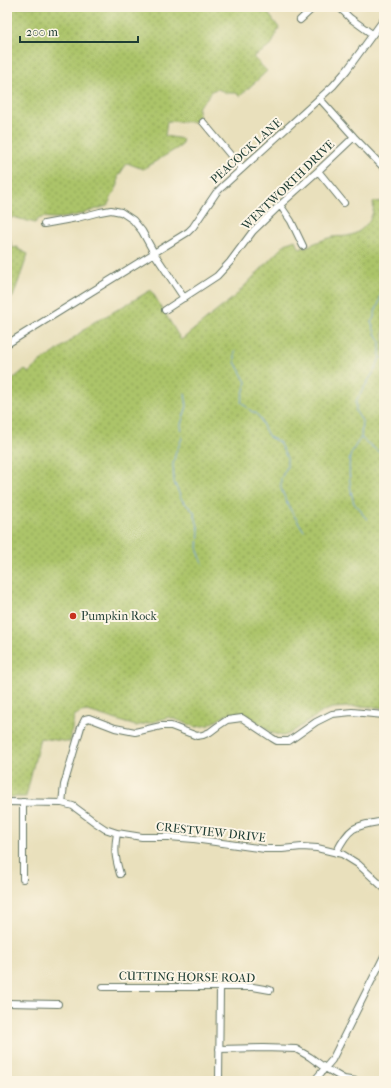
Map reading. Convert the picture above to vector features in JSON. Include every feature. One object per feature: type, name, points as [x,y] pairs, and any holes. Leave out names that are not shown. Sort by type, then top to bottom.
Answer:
[{"type":"street","points":[[300,20],[314,7]]},
{"type":"street","points":[[339,7],[350,18],[372,34]]},
{"type":"street","name":"PEACOCK LANE","points":[[7,344],[190,229],[216,193],[320,99],[340,78],[384,19]]},
{"type":"street","points":[[320,99],[354,137],[383,165]]},
{"type":"street","points":[[203,122],[242,169]]},
{"type":"street","name":"WENTWORTH DRIVE","points":[[165,310],[217,276],[230,262],[253,231],[354,137]]},
{"type":"street","points":[[318,171],[344,204]]},
{"type":"street","points":[[280,205],[291,221],[303,246]]},
{"type":"street","points":[[44,224],[111,210],[121,212],[133,220],[142,231],[154,253],[184,298]]},
{"type":"street","points":[[62,803],[64,785],[81,727],[85,719],[89,718],[129,732],[161,726],[171,726],[197,736],[210,732],[227,720],[242,718],[272,738],[289,741],[316,722],[332,714],[352,712],[384,715]]},
{"type":"street","name":"CRESTVIEW DRIVE","points":[[7,802],[62,803],[73,806],[105,829],[117,833],[142,837],[194,839],[265,849],[302,847],[317,848],[342,854],[358,864],[384,888]]},
{"type":"street","points":[[23,802],[23,879]]},
{"type":"street","points":[[336,853],[342,841],[349,832],[360,826],[384,821]]},
{"type":"street","points":[[117,833],[115,859],[120,874]]},
{"type":"street","points":[[314,1081],[332,1060],[384,956]]},
{"type":"street","name":"CUTTING HORSE ROAD","points":[[103,987],[253,987],[270,990]]},
{"type":"street","points":[[219,1081],[220,988]]},
{"type":"street","points":[[7,1003],[58,1004]]},
{"type":"street","points":[[219,1049],[296,1049],[344,1079],[356,1081]]},
{"type":"green space","points":[[7,7],[270,7],[268,13],[279,28],[271,46],[253,57],[267,71],[240,96],[236,93],[227,93],[218,89],[213,90],[199,106],[199,116],[195,118],[194,122],[167,121],[165,136],[183,139],[181,146],[143,169],[127,163],[118,177],[118,185],[107,206],[67,217],[41,218],[35,223],[13,217],[8,221],[7,226]]},
{"type":"green space","points":[[384,201],[384,708],[362,706],[333,708],[324,711],[289,734],[283,736],[272,733],[248,715],[238,713],[228,714],[209,725],[196,727],[169,717],[136,726],[88,711],[81,712],[74,716],[70,742],[40,738],[26,797],[7,797],[7,384],[25,369],[28,373],[40,362],[94,322],[151,290],[181,340],[234,297],[285,244],[295,240],[300,249],[332,237],[346,236],[356,233],[371,218],[373,212],[373,202]]},
{"type":"green space","points":[[7,227],[12,248],[18,247],[18,249],[28,254],[13,297],[7,299]]},
{"type":"waterway","points":[[378,265],[381,293],[379,304],[371,322],[380,341],[380,357],[384,359]]},
{"type":"waterway","points":[[235,351],[235,362],[246,382],[241,402],[251,411],[256,413],[269,437],[279,442],[287,458],[287,467],[281,478],[281,489],[290,509],[304,531]]},
{"type":"waterway","points":[[367,519],[354,504],[351,493],[349,461],[356,444],[361,438],[362,421],[356,412],[356,401],[376,368],[380,357]]},
{"type":"waterway","points":[[185,394],[187,406],[181,424],[182,438],[176,451],[173,464],[174,482],[182,500],[194,512],[199,530],[198,551],[203,564]]},
{"type":"waterway","points":[[361,438],[384,458]]},
{"type":"place","name":"Pumpkin Rock","points":[[73,616]]}]
